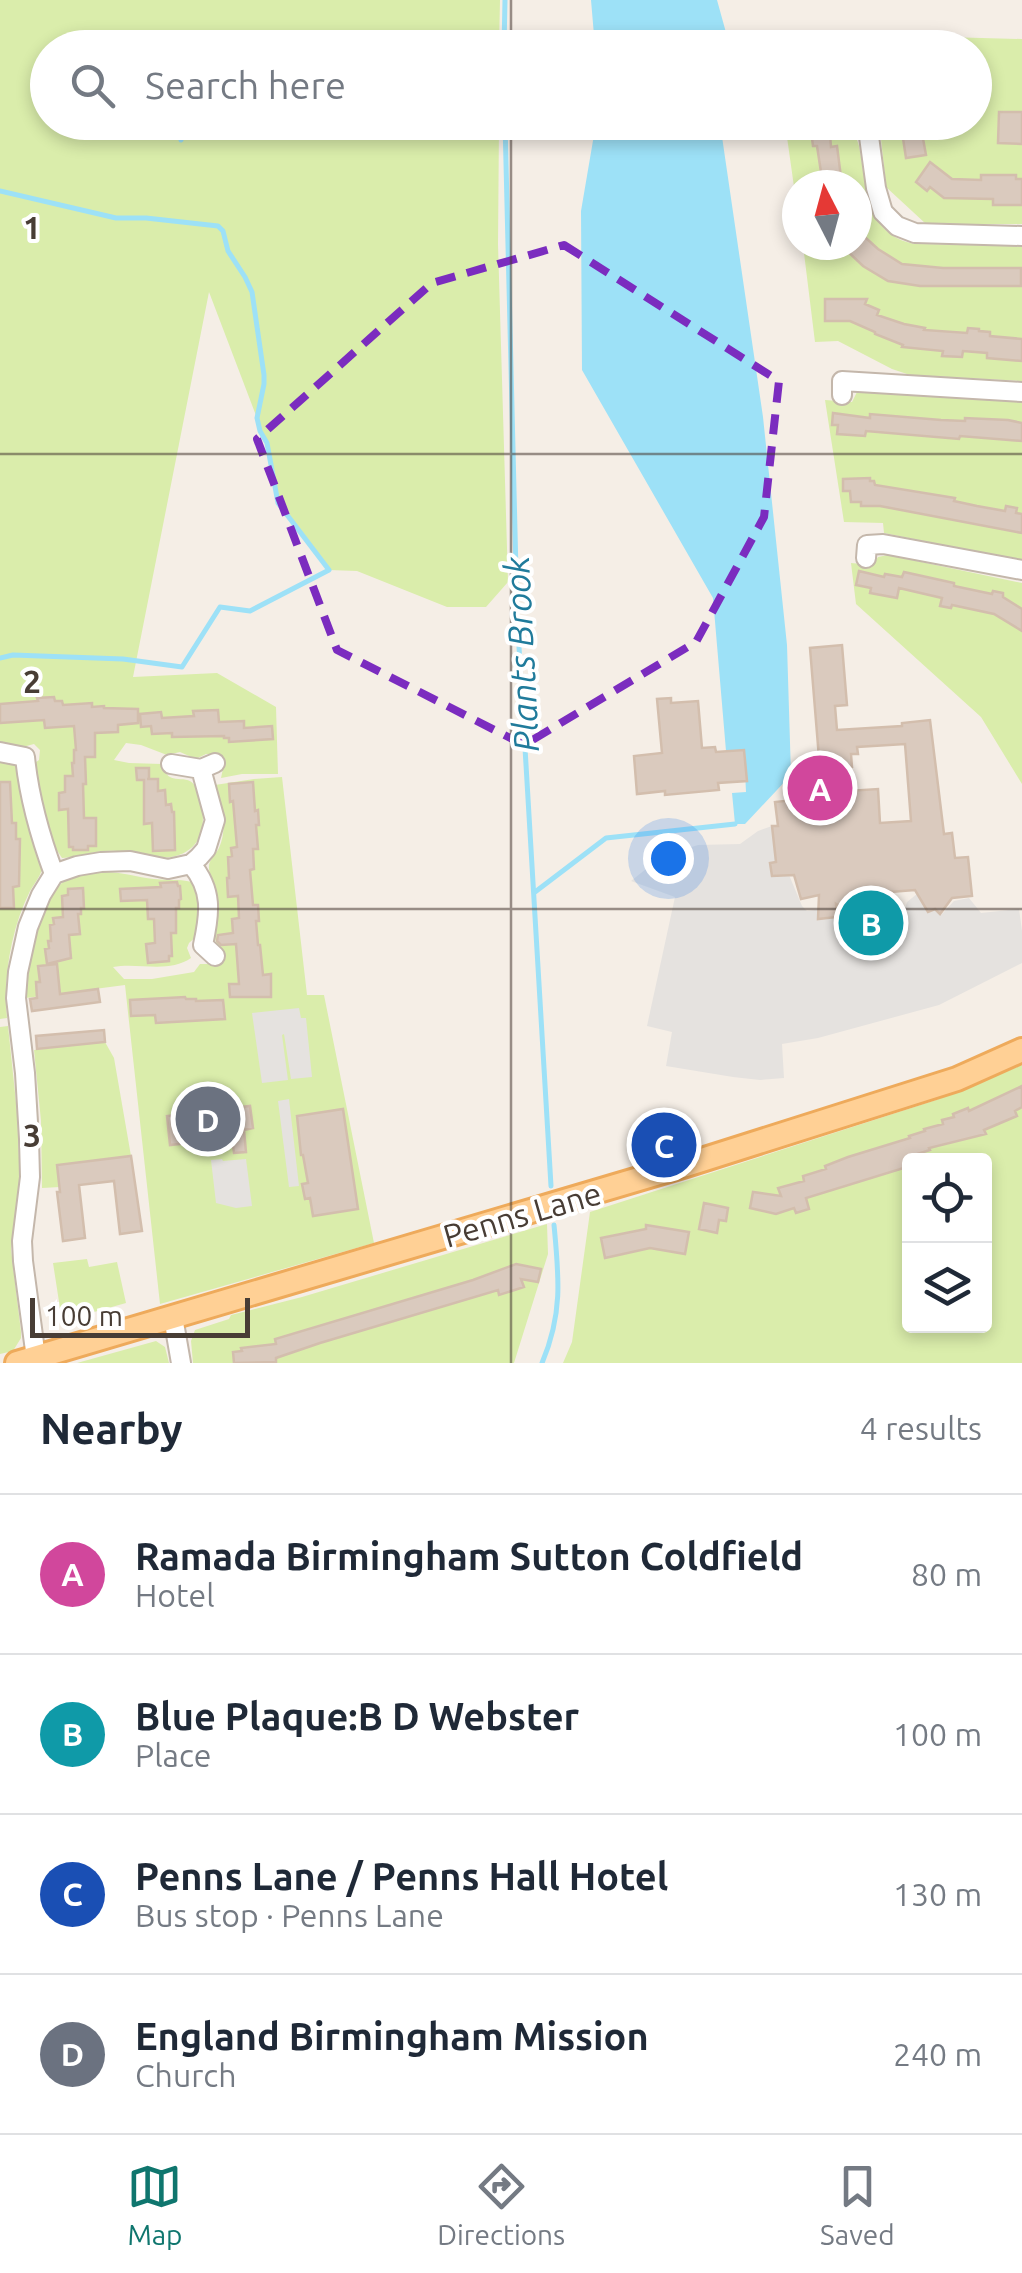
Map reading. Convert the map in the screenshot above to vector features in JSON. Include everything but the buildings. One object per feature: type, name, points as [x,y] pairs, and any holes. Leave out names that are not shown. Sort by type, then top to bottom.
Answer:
[{"type":"main road","name":"Penns Lane","points":[[27,1360],[762,1142],[957,1079],[1022,1050]]},
{"type":"street","points":[[869,140],[883,212],[896,226],[915,233],[1022,236]]},
{"type":"street","points":[[842,381],[1022,392]]},
{"type":"street","points":[[867,544],[1022,570]]},
{"type":"street","points":[[0,752],[25,758],[35,818],[54,874]]},
{"type":"street","points":[[27,1360],[22,1241],[30,1158],[17,985],[28,928],[54,874],[100,862],[130,862],[168,869],[191,864],[206,849],[215,820],[208,766],[171,764]]},
{"type":"street","points":[[191,864],[207,892],[209,908],[203,950]]},
{"type":"street","points":[[173,1318],[181,1363]]},
{"type":"highlighted area","points":[[564,245],[779,381],[764,517],[696,642],[524,745],[337,650],[257,439],[432,283]]},
{"type":"green space","points":[[0,0],[500,0],[499,30],[30,30],[30,140],[499,140],[498,244],[508,582],[486,607],[447,607],[357,571],[329,570],[278,503],[267,443],[209,292],[133,677],[217,673],[276,707],[278,774],[221,778],[224,764],[215,754],[196,759],[180,752],[167,755],[126,743],[114,760],[162,764],[169,776],[188,780],[196,788],[203,815],[199,838],[193,847],[171,857],[110,851],[62,858],[50,846],[32,765],[39,760],[40,750],[34,744],[11,750],[0,742]]},
{"type":"green space","points":[[992,38],[1022,39],[1022,224],[926,224],[886,187],[881,140],[992,140]]},
{"type":"green space","points":[[787,140],[857,140],[863,170],[792,170]]},
{"type":"green space","points":[[872,209],[886,231],[915,244],[1022,245],[1022,381],[910,375],[838,341],[815,342],[805,260],[872,260]]},
{"type":"green space","points":[[857,392],[1022,402],[1022,561],[884,533],[883,523],[844,522],[825,400],[852,402]]},
{"type":"green space","points":[[888,555],[1022,583],[1022,784],[981,717],[856,604],[851,563],[873,565],[878,557]]},
{"type":"green space","points":[[0,761],[15,762],[19,767],[42,870],[23,906],[13,937],[7,1018],[0,1019]]},
{"type":"green space","points":[[282,777],[307,995],[324,995],[374,1243],[160,1304],[125,985],[26,998],[35,936],[53,892],[71,878],[107,872],[187,881],[199,884],[202,907],[198,935],[187,948],[191,958],[163,967],[113,967],[124,979],[152,979],[194,972],[200,964],[214,964],[220,953],[212,931],[217,906],[209,866],[222,840],[224,825],[215,785]]},
{"type":"green space","points":[[8,1026],[20,1181],[11,1249],[21,1338],[13,1351],[0,1354],[0,1027]]},
{"type":"green space","points":[[105,1042],[114,1058],[131,1156],[58,1165],[60,1187],[42,1188],[34,1050]]},
{"type":"green space","points":[[1022,1065],[1022,1363],[563,1363],[572,1342],[590,1212],[936,1100]]},
{"type":"green space","points":[[547,1224],[548,1254],[514,1363],[193,1363],[191,1341],[195,1330],[231,1315]]},
{"type":"green space","points":[[87,1259],[89,1267],[117,1262],[126,1303],[62,1321],[53,1263]]},
{"type":"green space","points":[[156,1341],[165,1347],[169,1363],[77,1363]]},
{"type":"shaded area","points":[[772,826],[776,862],[770,863],[772,876],[789,875],[807,911],[840,907],[854,919],[867,943],[873,945],[880,942],[885,931],[900,924],[907,902],[917,894],[928,893],[941,915],[954,901],[969,898],[981,913],[1019,909],[1022,963],[939,1005],[782,1044],[784,1078],[760,1080],[666,1066],[672,1032],[647,1026],[675,897],[631,881],[661,857],[698,845],[740,844]]},
{"type":"shaded area","points":[[299,1008],[301,1018],[306,1018],[312,1077],[291,1079],[284,1034],[288,1080],[262,1083],[252,1013]]},
{"type":"shaded area","points":[[289,1099],[299,1186],[289,1187],[278,1101]]},
{"type":"shaded area","points":[[246,1159],[252,1206],[236,1208],[216,1203],[211,1160]]},
{"type":"water","points":[[591,0],[717,0],[725,30],[594,30]]},
{"type":"water","points":[[593,140],[722,140],[763,417],[787,645],[791,775],[745,824],[735,824],[732,793],[746,792],[744,750],[726,751],[713,598],[582,370],[581,211]]},
{"type":"waterway","name":"Plants Brook","points":[[504,30],[505,0]]},
{"type":"waterway","name":"Plants Brook","points":[[505,140],[517,613],[551,1186]]},
{"type":"waterway","points":[[0,191],[116,218],[218,226],[223,231],[228,251],[252,292],[264,375],[257,418],[267,443],[278,503],[329,570],[250,611],[220,607],[182,667],[123,659],[13,655],[0,658]]},
{"type":"waterway","points":[[535,892],[606,838],[735,824]]},
{"type":"waterway","name":"Plants Brook","points":[[542,1363],[556,1312],[554,1225]]},
{"type":"place","name":"Ramada Birmingham Sutton Coldfield","points":[[820,788]]},
{"type":"place","name":"Blue Plaque:B D Webster","points":[[871,923]]},
{"type":"place","name":"England Birmingham Mission","points":[[208,1119]]},
{"type":"place","name":"Penns Lane / Penns Hall Hotel","points":[[664,1145]]}]
